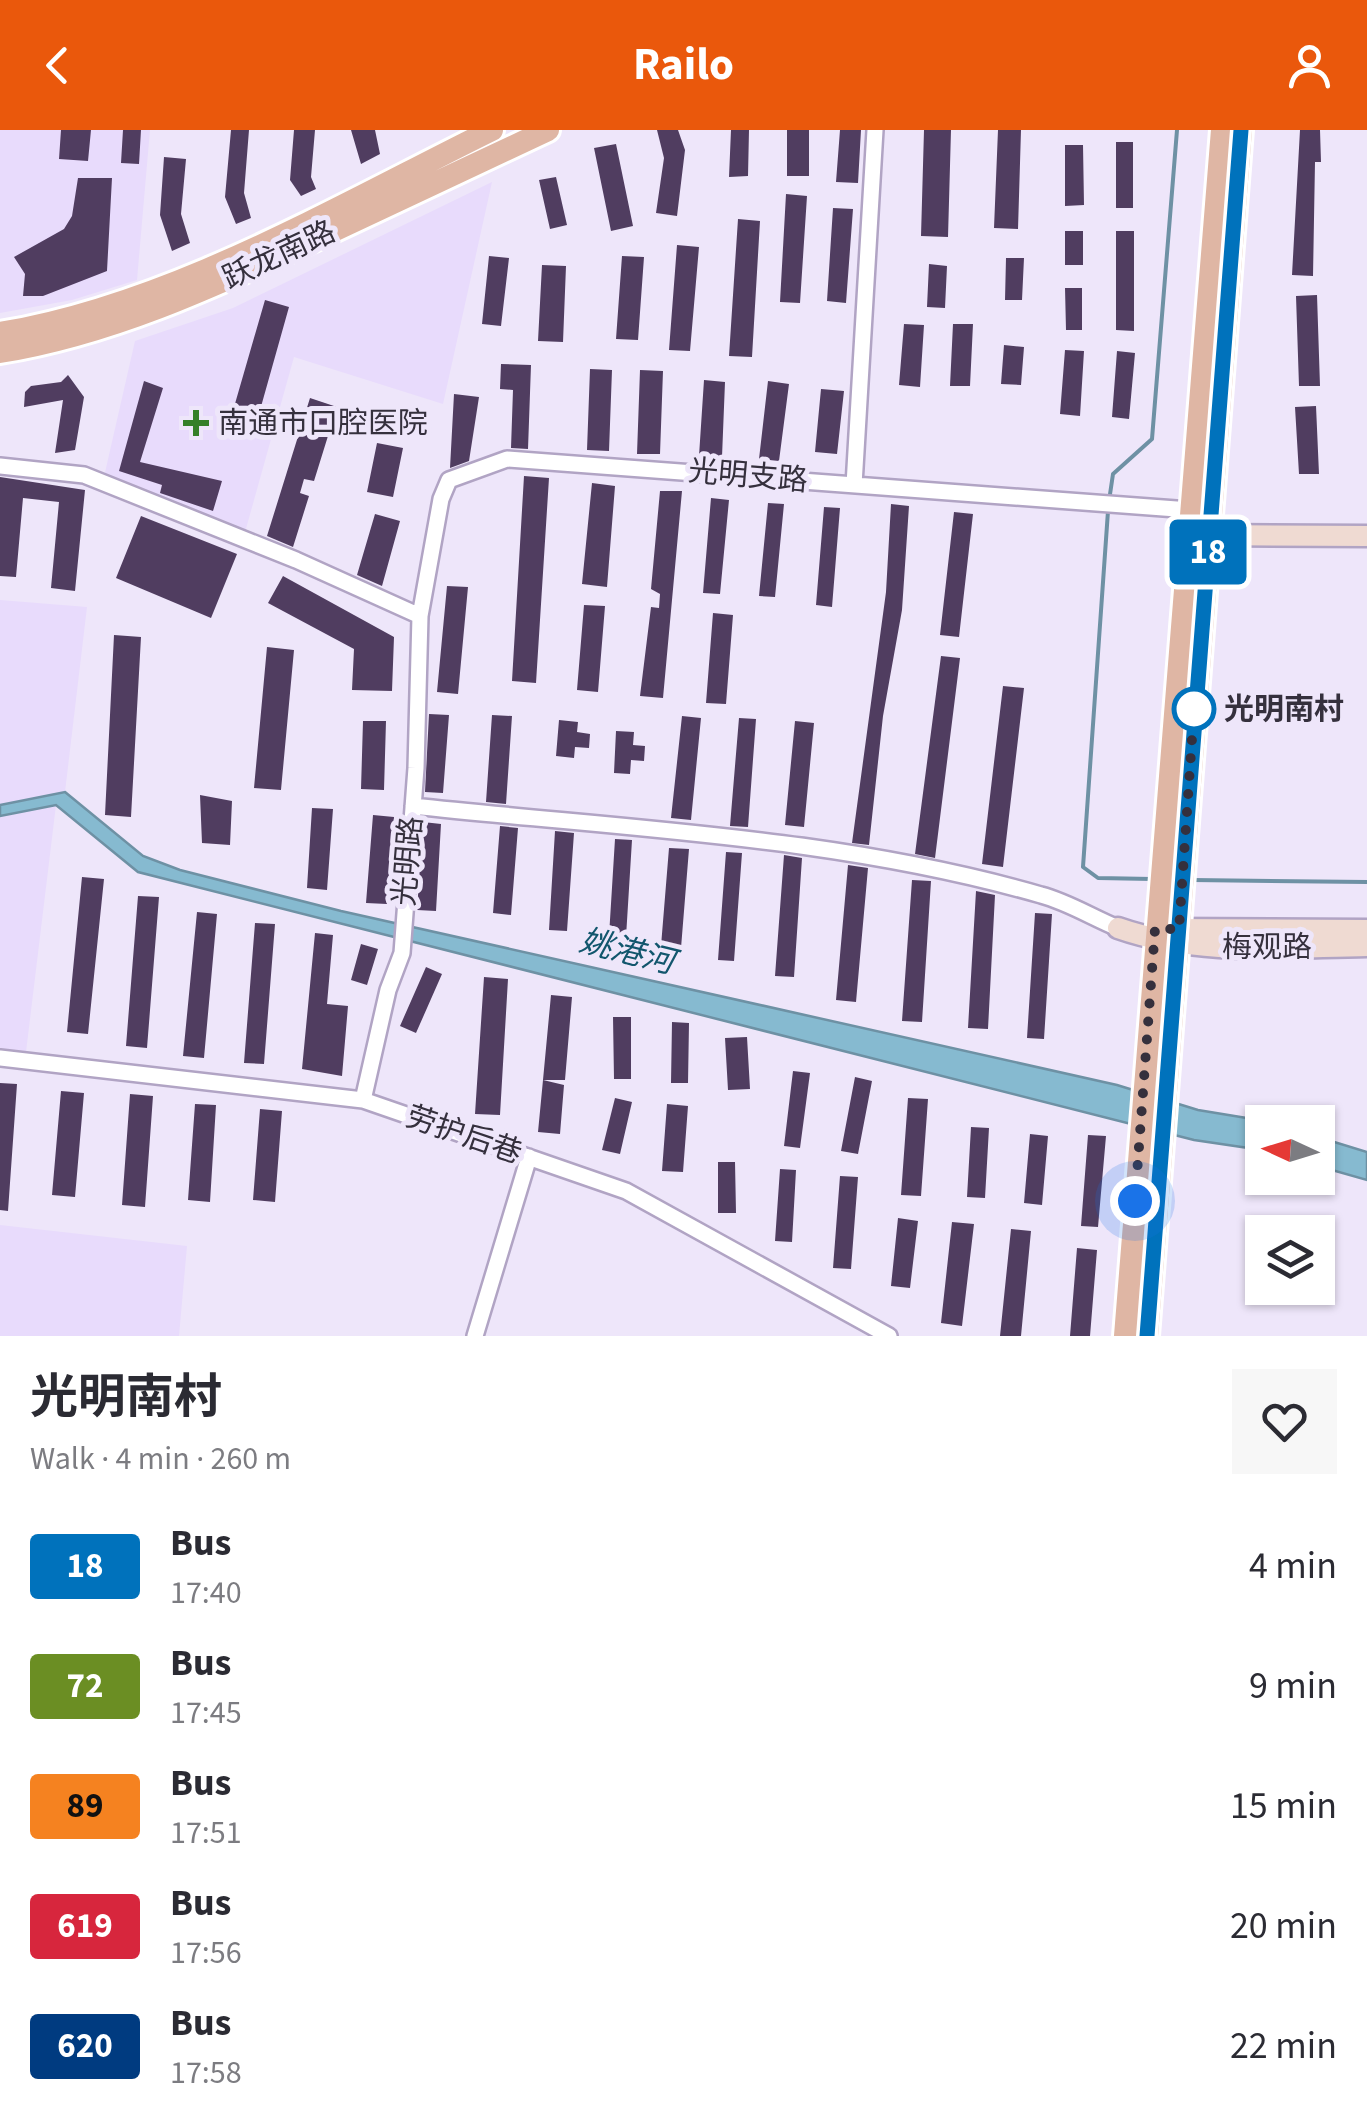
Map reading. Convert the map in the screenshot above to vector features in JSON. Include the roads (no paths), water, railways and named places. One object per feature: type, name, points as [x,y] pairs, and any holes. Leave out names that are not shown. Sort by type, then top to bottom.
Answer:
[{"type":"main road","name":"跃龙南路","points":[[0,333],[116,306],[292,228],[492,130]]},
{"type":"main road","name":"跃龙南路","points":[[0,352],[82,334],[145,314],[237,276],[548,130]]},
{"type":"main road","points":[[1155,1094],[1154,935],[1222,130]]},
{"type":"main road","points":[[1124,1336],[1178,937],[1241,130]]},
{"type":"main road","points":[[1147,1336],[1151,1137]]},
{"type":"street","points":[[854,485],[875,130]]},
{"type":"street","name":"光明支路","points":[[420,616],[441,498],[449,480],[507,458],[1190,510]]},
{"type":"street","points":[[0,466],[84,474],[296,560],[420,616]]},
{"type":"street","points":[[1209,535],[1367,536]]},
{"type":"street","name":"光明路","points":[[364,1100],[388,990],[402,953],[413,806],[420,616]]},
{"type":"street","points":[[413,806],[602,821],[854,853],[1045,895],[1118,928]]},
{"type":"street","name":"梅观路","points":[[1118,928],[1178,937],[1367,946]]},
{"type":"street","name":"梅观路","points":[[1178,937],[1367,930]]},
{"type":"street","name":"劳护后巷","points":[[0,1058],[364,1100],[626,1192],[879,1334]]},
{"type":"street","points":[[476,1336],[529,1157]]},
{"type":"water","points":[[65,792],[143,856],[180,870],[341,911],[1117,1085],[1198,1110],[1245,1118],[1245,1148],[1194,1140],[138,872],[56,805],[0,816],[0,805]]},
{"type":"water","points":[[1335,1142],[1367,1152],[1367,1180],[1335,1171]]},
{"type":"waterway","points":[[1109,501],[1113,474],[1152,439],[1177,130]]},
{"type":"waterway","points":[[1108,511],[1083,867],[1098,878],[1152,879]]},
{"type":"waterway","points":[[1192,880],[1367,882]]},
{"type":"place","name":"南通市口腔医院","points":[[196,423]]},
{"type":"place","name":"光明南村","points":[[1194,709]]},
{"type":"water label","name":"姚港河","points":[[627,952]]}]
